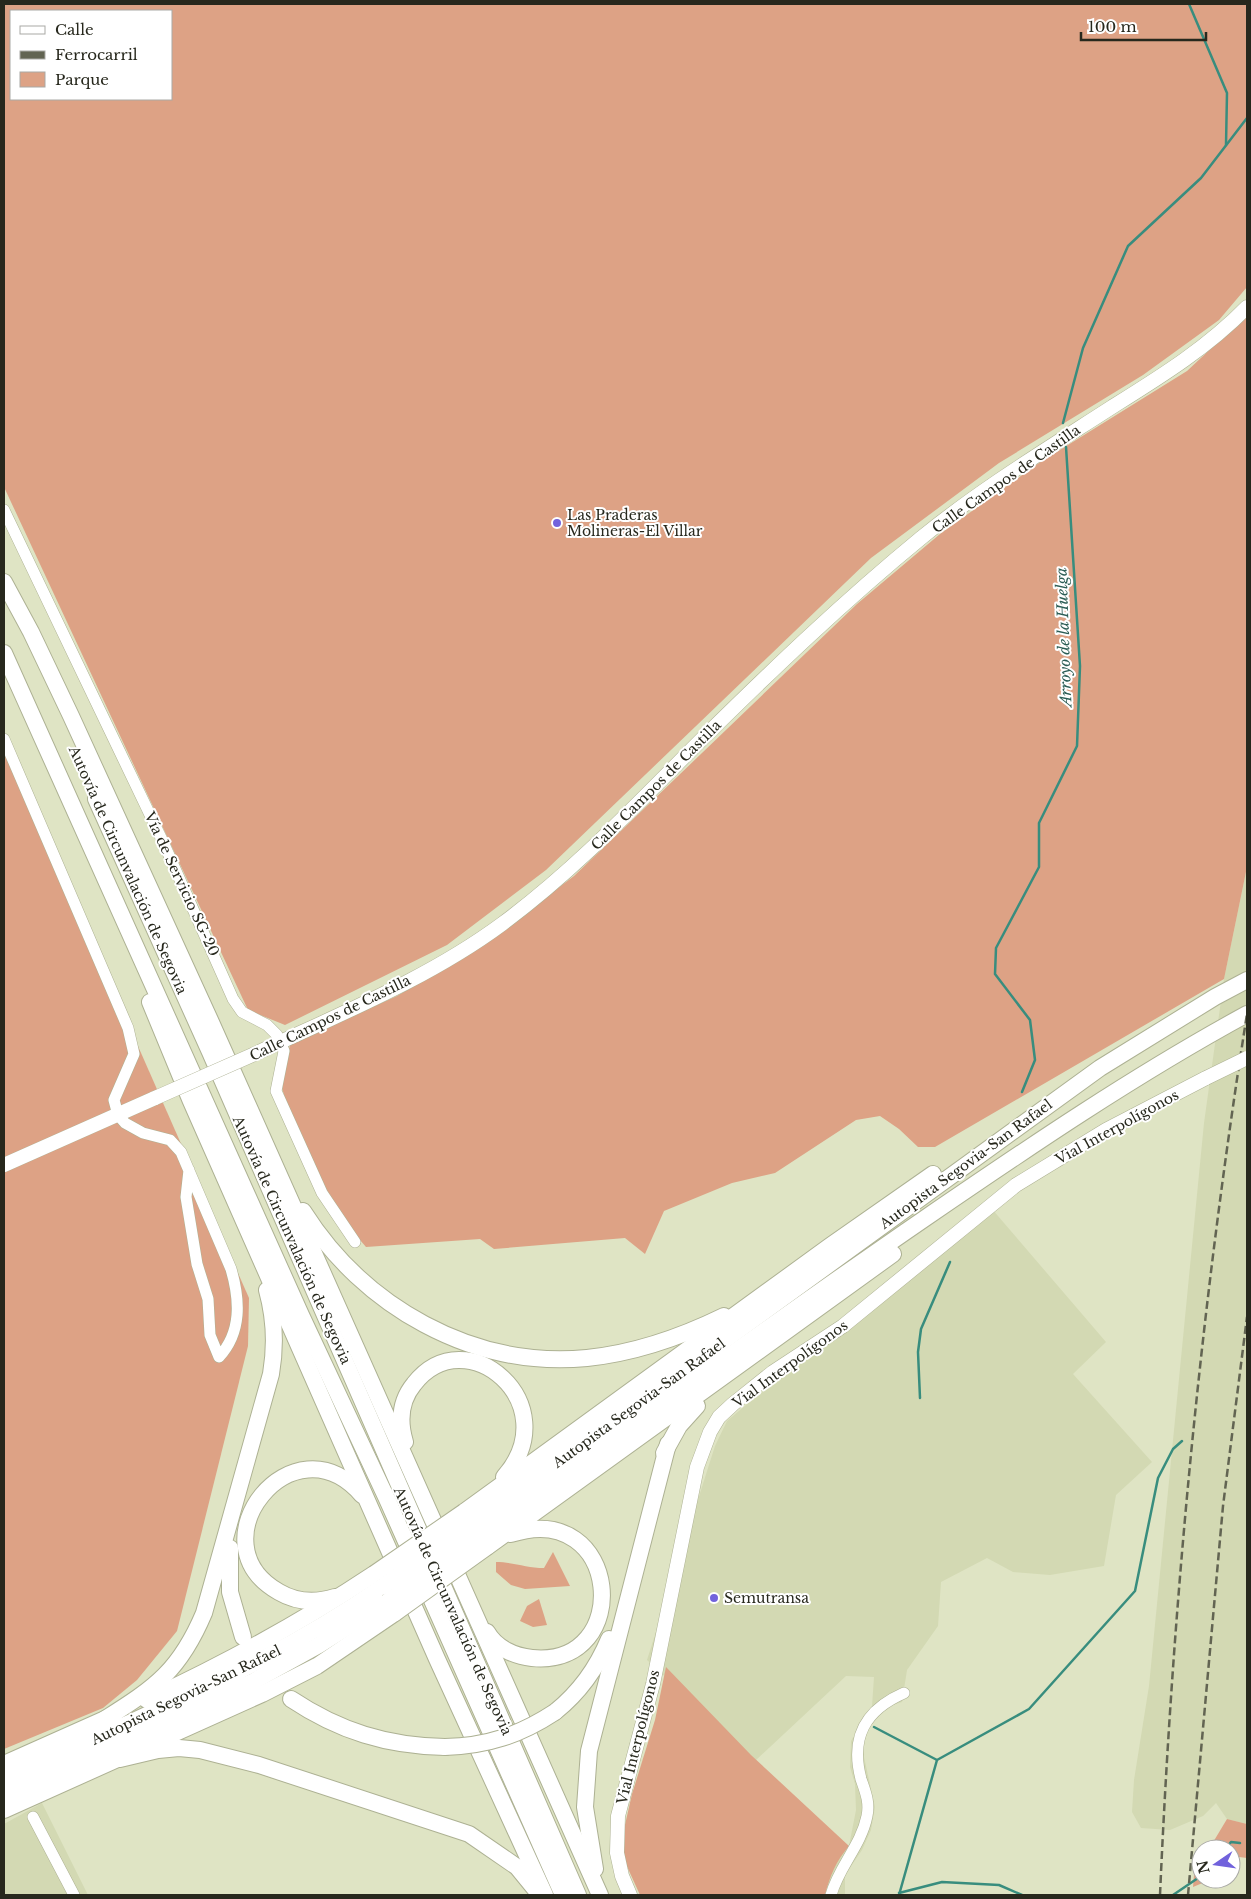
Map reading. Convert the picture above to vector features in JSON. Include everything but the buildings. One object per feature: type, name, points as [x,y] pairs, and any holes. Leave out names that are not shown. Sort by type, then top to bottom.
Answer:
[{"type":"highway","points":[[4,584],[31,632],[71,716],[240,1086],[601,1895]]},
{"type":"highway","name":"Autovía de Circunvalación de Segovia","points":[[4,584],[578,1895]]},
{"type":"highway","name":"Autovía de Circunvalación de Segovia","points":[[4,653],[387,1499],[563,1895]]},
{"type":"highway","points":[[41,737],[164,1037],[437,1659],[545,1895]]},
{"type":"highway","name":"Autopista Segovia-San Rafael","points":[[475,1530],[1100,1068],[1215,997],[1247,980]]},
{"type":"highway","name":"Autopista Segovia-San Rafael","points":[[4,1795],[254,1681],[319,1645],[385,1594],[475,1530],[876,1252],[1107,1097],[1208,1035],[1247,1014]]},
{"type":"highway","points":[[240,1086],[295,1199],[336,1256],[361,1281],[390,1305],[426,1326],[491,1349],[526,1356],[586,1358],[655,1344],[698,1329],[724,1316],[984,1140],[1100,1068]]},
{"type":"highway","points":[[4,1810],[262,1694],[309,1670],[385,1594],[475,1530],[778,1338],[1000,1178],[1107,1097]]},
{"type":"highway","points":[[238,1205],[272,1307],[275,1339],[271,1374],[231,1540],[228,1564],[232,1603],[243,1637]]},
{"type":"highway","points":[[481,1500],[679,1358],[830,1246]]},
{"type":"highway","points":[[291,1699],[325,1720],[358,1734],[403,1745],[445,1747],[475,1745],[503,1739],[528,1729],[555,1712],[585,1683],[608,1642],[621,1608],[658,1469],[668,1444],[687,1415],[778,1338]]},
{"type":"highway","points":[[419,1490],[401,1426],[401,1415],[406,1396],[416,1381],[427,1371],[447,1362],[467,1361],[484,1365],[503,1377],[518,1398],[524,1418],[524,1437],[517,1460],[498,1484],[481,1500],[475,1530]]},
{"type":"highway","points":[[601,1895],[586,1818],[584,1797],[588,1759],[668,1444]]},
{"type":"highway","points":[[105,1719],[148,1692],[165,1677],[187,1649],[204,1613],[249,1461]]},
{"type":"highway","points":[[381,1529],[357,1490],[338,1476],[325,1471],[312,1470],[284,1477],[265,1490],[251,1508],[246,1532],[250,1559],[263,1581],[283,1594],[312,1601],[331,1598],[357,1586],[385,1594]]},
{"type":"highway","points":[[474,1610],[490,1638],[506,1651],[533,1658],[547,1658],[573,1649],[584,1641],[596,1627],[601,1614],[604,1596],[599,1570],[588,1551],[572,1538],[549,1530],[529,1530],[507,1536],[475,1530]]},
{"type":"highway","points":[[4,1764],[105,1719],[239,1655],[316,1613],[357,1586]]},
{"type":"highway","name":"Autopista Segovia-San Rafael","points":[[4,1780],[186,1699],[249,1668],[342,1614],[385,1594]]},
{"type":"highway","points":[[120,1759],[158,1750],[179,1748],[200,1750],[259,1765],[406,1812],[469,1834],[499,1852],[518,1866],[539,1895]]},
{"type":"main road","name":"Calle Campos de Castilla","points":[[4,1165],[259,1052],[403,984],[464,950],[501,925],[575,865],[784,659],[883,570],[932,530],[1008,474],[1190,357],[1219,334],[1247,307]]},
{"type":"main road","name":"Vial Interpolígonos","points":[[630,1895],[622,1876],[617,1853],[618,1816],[653,1684],[697,1467],[705,1442],[715,1423],[733,1404],[773,1372],[843,1326],[1016,1185],[1106,1130],[1247,1058]]},
{"type":"street","name":"Vía de Servicio SG-20","points":[[4,510],[164,844],[233,999],[242,1012],[267,1025],[276,1033],[281,1042]]},
{"type":"street","points":[[4,739],[128,1028],[134,1054],[114,1100],[118,1115],[125,1123],[144,1133],[170,1140],[181,1152],[189,1170],[231,1269],[238,1303],[234,1336],[228,1348],[219,1357],[210,1335],[208,1299],[195,1254],[186,1197],[189,1170]]},
{"type":"street","points":[[281,1042],[284,1051],[276,1091],[322,1192],[355,1242]]},
{"type":"street","points":[[832,1895],[840,1870],[857,1846],[868,1814],[868,1799],[858,1758],[860,1737],[872,1712],[886,1701],[904,1693]]},
{"type":"street","points":[[33,1817],[74,1895]]},
{"type":"shaded area","points":[[1247,867],[1247,1824],[1227,1819],[1216,1803],[1203,1816],[1170,1830],[1141,1828],[1132,1812],[1134,1780],[1149,1686],[1204,1123],[1224,979]]},
{"type":"shaded area","points":[[986,1202],[1106,1342],[1073,1374],[1152,1462],[1116,1495],[1104,1566],[1050,1575],[1013,1572],[987,1558],[941,1582],[938,1626],[907,1670],[902,1702],[887,1707],[870,1726],[864,1742],[864,1757],[875,1807],[871,1830],[862,1850],[845,1875],[845,1895],[825,1895],[830,1875],[840,1856],[849,1846],[856,1810],[855,1784],[850,1767],[851,1741],[872,1706],[874,1677],[846,1676],[756,1760],[647,1660],[715,1446],[727,1421]]},
{"type":"shaded area","points":[[42,1803],[88,1895],[4,1895],[4,1824]]},
{"type":"green space","points":[[4,4],[1247,4],[1247,287],[1219,320],[1143,375],[999,463],[871,558],[546,870],[447,945],[285,1025],[248,1010],[4,487]]},
{"type":"green space","points":[[1247,315],[1247,867],[1224,979],[935,1147],[918,1147],[899,1129],[880,1116],[856,1120],[775,1173],[732,1183],[664,1211],[645,1254],[625,1238],[494,1249],[480,1239],[366,1247],[331,1206],[289,1112],[282,1088],[290,1044],[397,996],[484,944],[574,876],[857,604],[940,534],[1039,463],[1187,371]]},
{"type":"green space","points":[[4,742],[249,1298],[248,1346],[177,1631],[137,1680],[103,1708],[4,1749]]},
{"type":"green space","points":[[553,1552],[570,1586],[525,1589],[511,1585],[496,1572],[496,1562],[544,1568]]},
{"type":"green space","points":[[539,1599],[547,1625],[533,1627],[520,1621],[527,1606]]},
{"type":"green space","points":[[666,1667],[751,1755],[849,1846],[840,1857],[834,1869],[825,1895],[640,1895],[625,1862],[622,1838],[632,1794],[655,1720]]},
{"type":"green space","points":[[1227,1819],[1247,1824],[1247,1858],[1241,1857],[1241,1839],[1215,1839]]},
{"type":"waterway","points":[[1189,4],[1227,93],[1226,145]]},
{"type":"waterway","name":"Arroyo de la Huelga","points":[[1063,423],[1083,348],[1128,246],[1201,178],[1247,118]]},
{"type":"waterway","name":"Arroyo de la Huelga","points":[[1022,1092],[1035,1060],[1030,1020],[995,974],[996,948],[1039,867],[1039,823],[1077,746],[1080,666],[1066,447]]},
{"type":"waterway","name":"Arroyo de la Huelga","points":[[920,1398],[918,1352],[921,1329],[950,1262]]},
{"type":"waterway","points":[[899,1895],[937,1760],[1029,1709],[1135,1591],[1158,1478],[1173,1449],[1182,1441]]},
{"type":"waterway","name":"Arroyo de la Huelga","points":[[874,1727],[937,1760]]},
{"type":"waterway","points":[[899,1893],[942,1882],[999,1885],[1022,1895]]},
{"type":"waterway","points":[[1173,1895],[1191,1883]]},
{"type":"railway","points":[[1160,1895],[1173,1674],[1191,1453],[1216,1233],[1247,1014]]},
{"type":"railway","points":[[1188,1895],[1223,1506],[1247,1317]]},
{"type":"place","name":"Las Praderas Molineras-El Villar","points":[[557,523]]},
{"type":"place","name":"Semutransa","points":[[714,1598]]}]
